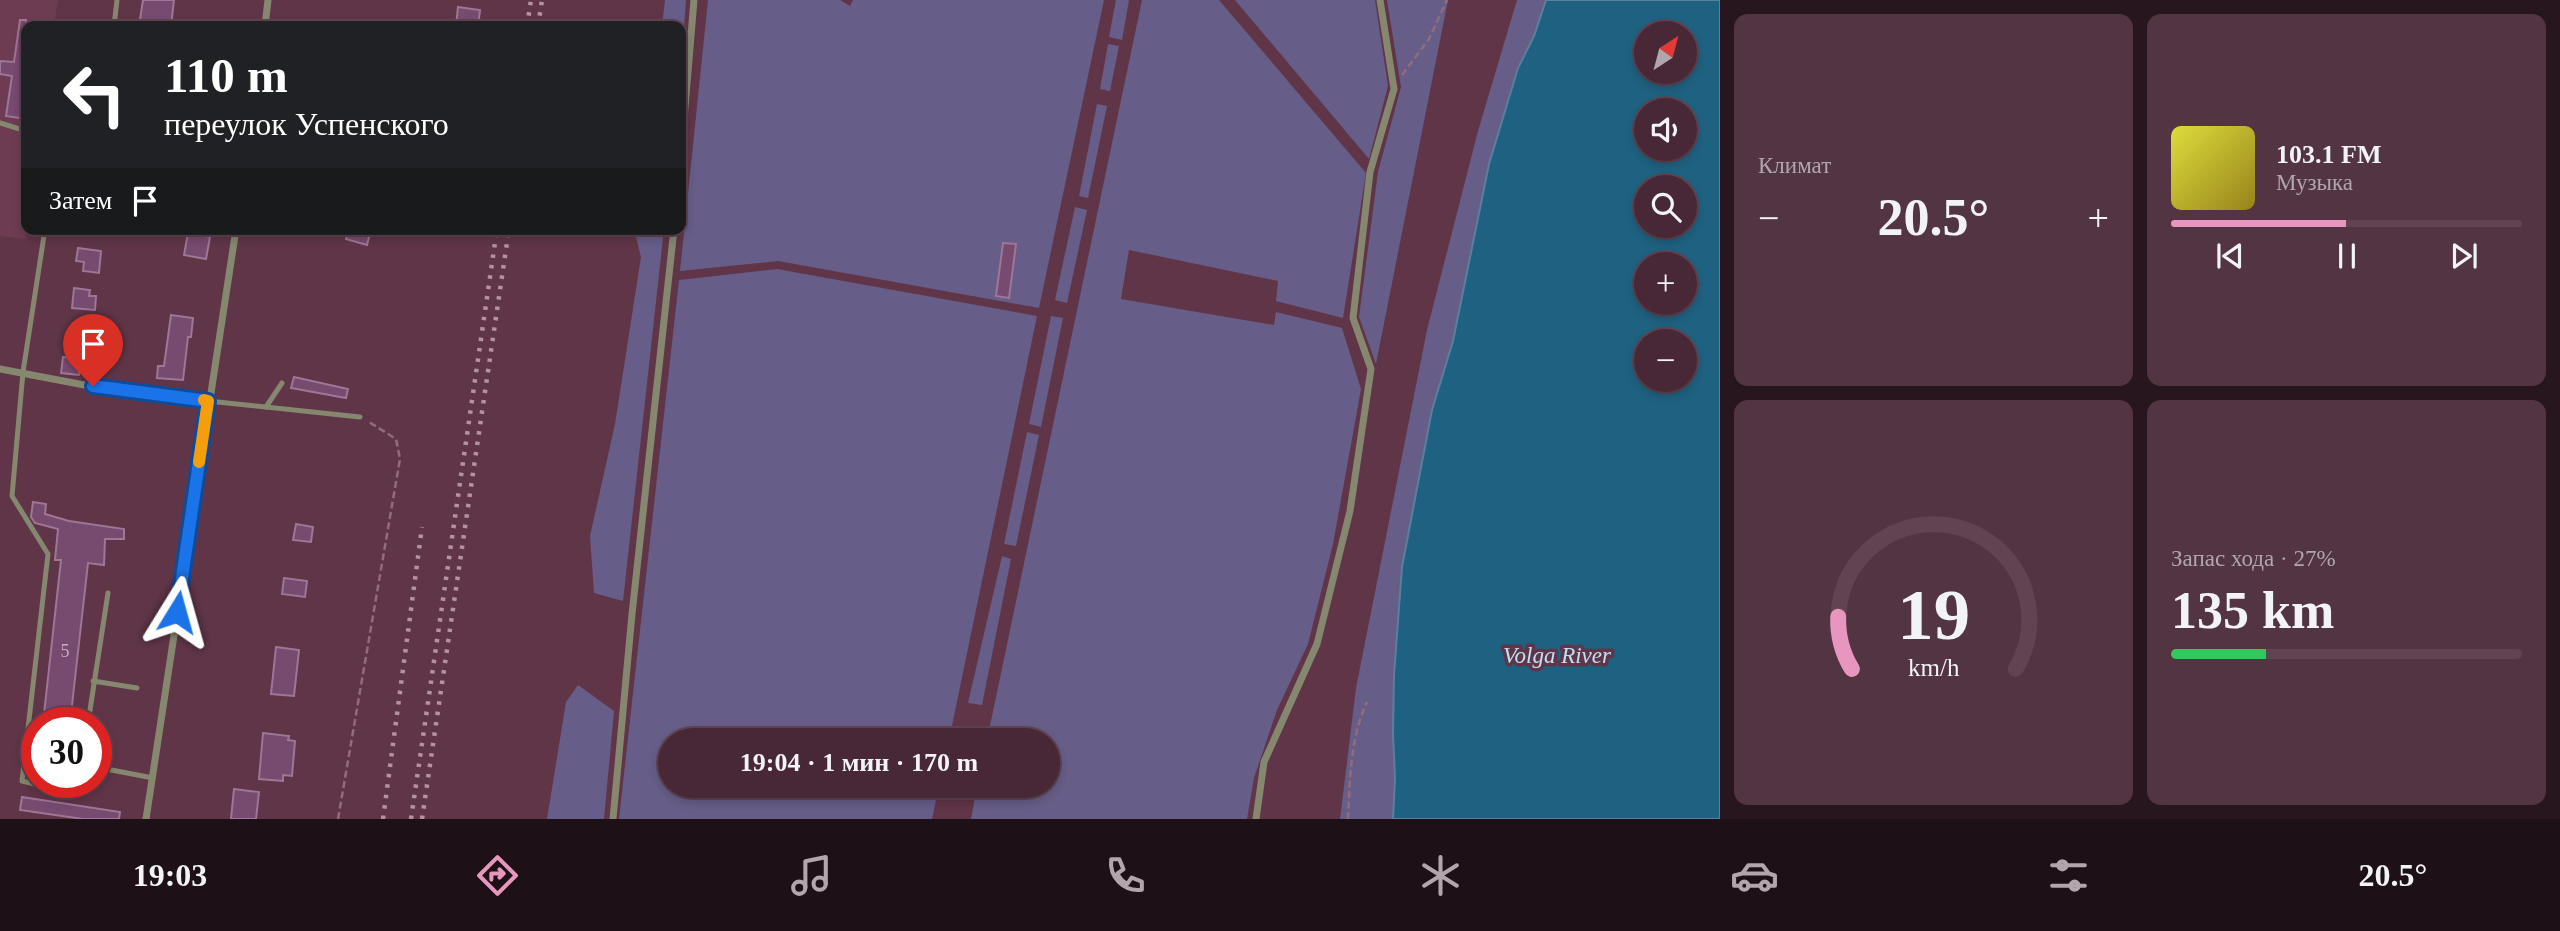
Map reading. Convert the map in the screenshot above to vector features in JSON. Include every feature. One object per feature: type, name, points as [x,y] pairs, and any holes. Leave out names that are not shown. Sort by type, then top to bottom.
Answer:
[{"type":"street","points":[[266,21],[268,0]]},
{"type":"street","points":[[686,95],[694,0]]},
{"type":"street","points":[[1255,819],[1260,801],[1264,762],[1317,644],[1350,511],[1371,369],[1353,318],[1370,172],[1394,89],[1380,0]]},
{"type":"street","points":[[146,819],[235,235]]},
{"type":"street","points":[[613,819],[632,614],[673,235]]},
{"type":"street","points":[[0,369],[116,391],[208,401]]},
{"type":"lane","points":[[115,21],[117,0]]},
{"type":"lane","points":[[0,123],[21,129]]},
{"type":"lane","points":[[30,707],[48,554],[12,496],[23,372],[45,235]]},
{"type":"lane","points":[[266,407],[282,383]]},
{"type":"lane","points":[[208,401],[360,417]]},
{"type":"lane","points":[[90,707],[108,593]]},
{"type":"lane","points":[[93,681],[137,688]]},
{"type":"lane","points":[[112,770],[152,778]]},
{"type":"path","points":[[1394,89],[1408,65],[1429,39],[1447,0]]},
{"type":"path","points":[[338,819],[400,459],[396,439],[360,417]]},
{"type":"path","points":[[1348,819],[1358,721],[1367,702]]},
{"type":"shaded area","points":[[0,0],[58,0],[55,21],[21,21],[21,235],[26,235],[26,239],[0,236]]},
{"type":"shaded area","points":[[665,0],[686,0],[684,21],[663,21]]},
{"type":"shaded area","points":[[708,0],[840,0],[850,6],[853,0],[1104,0],[1039,308],[778,261],[680,271],[684,235],[686,235]]},
{"type":"shaded area","points":[[1116,0],[1129,0],[1122,40],[1109,37]]},
{"type":"shaded area","points":[[1142,0],[1219,0],[1366,173],[1343,318],[1276,301],[1278,281],[1129,250],[1121,299],[1274,325],[1276,312],[1342,328],[1361,389],[1333,544],[1308,644],[1277,710],[1254,778],[1247,819],[971,819],[975,798],[1060,798],[1060,728],[990,728]]},
{"type":"shaded area","points":[[1235,0],[1375,0],[1388,86],[1369,159]]},
{"type":"shaded area","points":[[1387,0],[1448,0],[1376,364],[1359,317],[1378,172],[1401,87]]},
{"type":"shaded area","points":[[1517,0],[1546,0],[1534,36],[1518,68],[1489,164],[1453,341],[1432,410],[1402,567],[1394,675],[1393,819],[1340,819],[1356,688],[1427,330],[1478,131]]},
{"type":"shaded area","points":[[1108,44],[1119,46],[1110,91],[1100,89]]},
{"type":"shaded area","points":[[1097,104],[1107,106],[1088,198],[1079,196]]},
{"type":"shaded area","points":[[1075,207],[1087,210],[1067,303],[1055,300]]},
{"type":"shaded area","points":[[636,235],[663,235],[623,601],[594,593],[590,536],[615,424],[641,257]]},
{"type":"shaded area","points":[[777,269],[1037,316],[951,728],[658,728],[658,798],[936,798],[932,819],[619,819],[679,280]]},
{"type":"shaded area","points":[[1051,316],[1063,318],[1041,427],[1029,424]]},
{"type":"shaded area","points":[[1027,432],[1039,435],[1016,546],[1004,544]]},
{"type":"shaded area","points":[[1002,556],[1011,559],[982,705],[968,703]]},
{"type":"shaded area","points":[[578,685],[614,711],[604,819],[547,819],[566,702]]},
{"type":"water","name":"Volga River","points":[[1546,0],[1720,0],[1720,819],[1393,819],[1394,675],[1402,567],[1432,410],[1453,341],[1489,164],[1518,68],[1534,36]]},
{"type":"building","points":[[143,0],[174,0],[172,21],[140,21]]},
{"type":"building","points":[[458,7],[480,10],[479,21],[457,21]]},
{"type":"building","points":[[20,20],[26,20],[21,21],[21,118],[6,116],[12,76],[0,74],[0,61],[14,62]]},
{"type":"building","points":[[188,235],[210,237],[206,259],[184,255]]},
{"type":"building","points":[[347,235],[370,235],[367,245],[346,239]]},
{"type":"building","points":[[1003,243],[1016,244],[1009,298],[996,296]]},
{"type":"building","points":[[78,248],[101,251],[99,273],[83,271],[84,262],[76,261]]},
{"type":"building","points":[[74,288],[90,290],[89,296],[96,296],[95,310],[72,308]]},
{"type":"building","points":[[171,315],[193,318],[183,380],[157,378],[158,366],[164,366]]},
{"type":"building","points":[[63,357],[81,359],[79,375],[61,373]]},
{"type":"building","points":[[294,377],[348,389],[346,398],[291,388]]},
{"type":"building","points":[[33,502],[46,504],[45,514],[69,521],[124,529],[124,539],[105,539],[104,565],[88,563],[72,707],[45,707],[61,560],[55,560],[58,529],[35,523],[31,517]]},
{"type":"building","points":[[296,524],[313,527],[311,542],[293,540]]},
{"type":"building","points":[[284,578],[307,581],[305,597],[282,594]]},
{"type":"building","points":[[276,647],[299,650],[294,696],[271,694]]},
{"type":"building","points":[[263,733],[289,736],[288,740],[295,741],[292,776],[283,775],[283,781],[259,779]]},
{"type":"building","points":[[234,789],[259,792],[256,819],[231,819]]},
{"type":"building","points":[[22,798],[29,798],[120,812],[119,819],[83,819],[20,810]]},
{"type":"railway","points":[[528,21],[531,0]]},
{"type":"railway","points":[[539,21],[542,0]]},
{"type":"railway","points":[[411,819],[496,235]]},
{"type":"railway","points":[[422,819],[508,235]]},
{"type":"railway","points":[[383,819],[422,527]]},
{"type":"slow traffic","points":[[199,462],[208,401],[204,400]]},
{"type":"route","points":[[93,386],[208,401],[177,612]]}]
